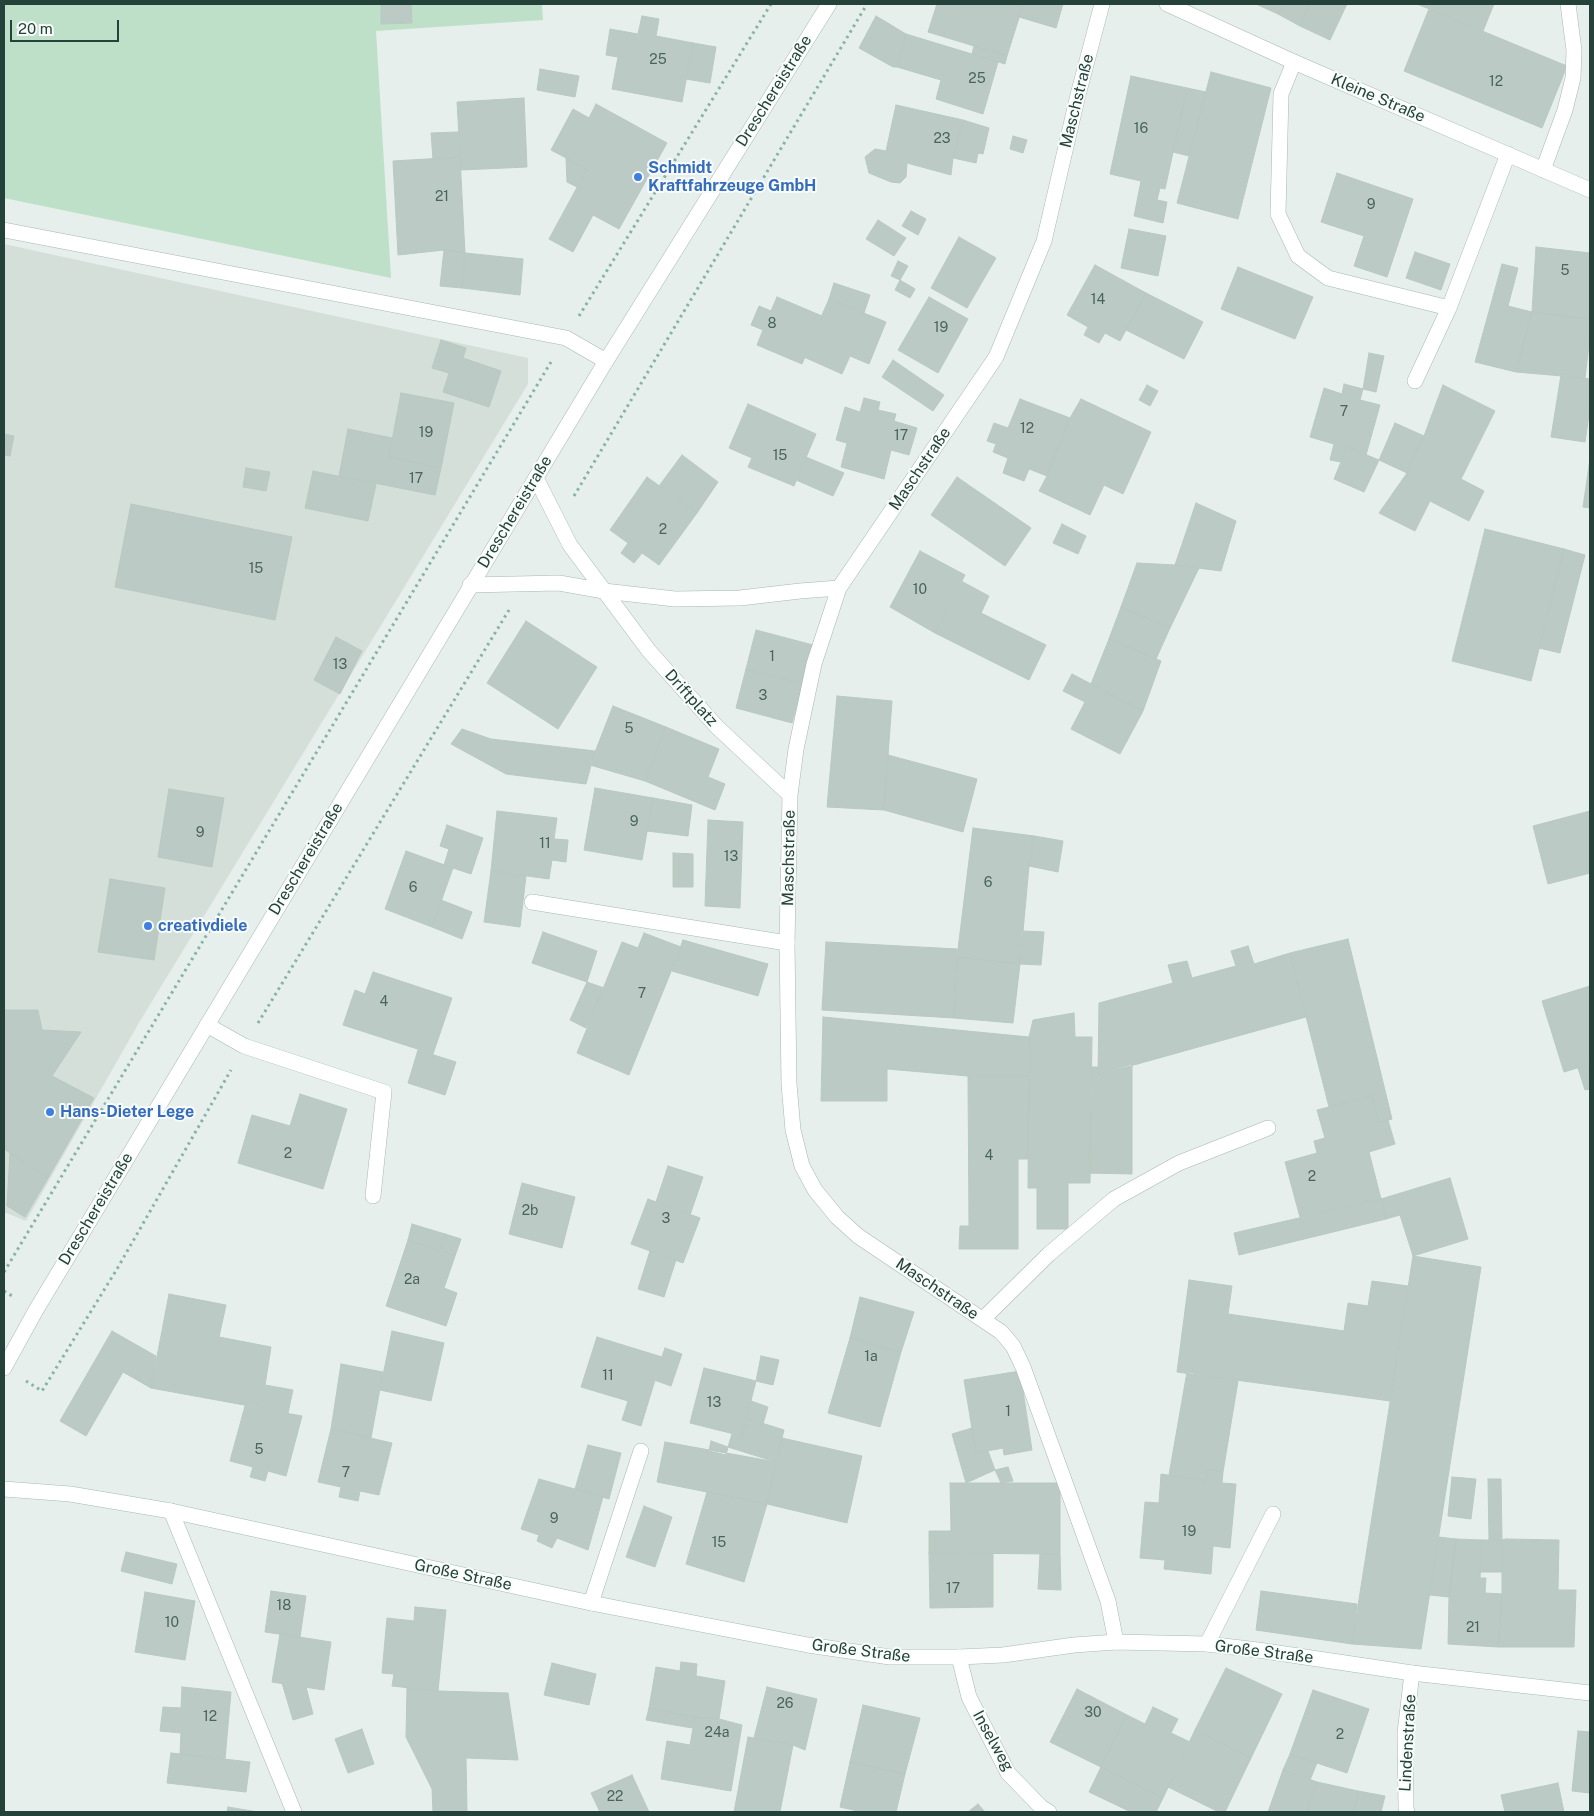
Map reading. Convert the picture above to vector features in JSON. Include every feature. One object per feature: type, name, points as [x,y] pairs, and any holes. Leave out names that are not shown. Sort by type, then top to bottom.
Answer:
[{"type":"street","name":"Dreschereistraße","points":[[4,1368],[36,1310],[470,585],[606,361],[829,4]]},
{"type":"street","name":"Maschstraße","points":[[1102,4],[1044,241],[996,357],[839,588],[814,664],[796,749],[790,795],[787,943],[790,1093],[793,1130],[802,1166],[815,1190],[837,1217],[858,1236],[983,1319],[1001,1332],[1013,1346],[1023,1367],[1108,1600],[1116,1642]]},
{"type":"street","name":"Kleine Straße","points":[[1167,4],[1294,62],[1590,190]]},
{"type":"street","points":[[1543,170],[1565,110],[1573,78],[1574,50],[1568,4]]},
{"type":"street","points":[[1294,62],[1281,94],[1278,214],[1298,256],[1328,278],[1449,308]]},
{"type":"street","points":[[1415,381],[1449,308],[1508,154]]},
{"type":"street","points":[[4,230],[566,338],[606,361]]},
{"type":"street","name":"Driftplatz","points":[[536,478],[570,545],[649,651],[717,728],[790,795]]},
{"type":"street","points":[[470,585],[559,583],[604,591],[674,599],[740,598],[839,588]]},
{"type":"street","points":[[532,902],[787,943]]},
{"type":"street","points":[[207,1025],[244,1046],[384,1092],[373,1196]]},
{"type":"street","points":[[983,1319],[1049,1254],[1114,1199],[1179,1163],[1268,1128]]},
{"type":"street","points":[[592,1603],[642,1451]]},
{"type":"street","name":"Große Straße","points":[[4,1489],[70,1494],[171,1511],[592,1603],[808,1645],[881,1656],[959,1657],[1116,1642],[1207,1644],[1412,1673],[1590,1693]]},
{"type":"street","points":[[171,1511],[294,1812]]},
{"type":"street","points":[[1207,1644],[1272,1514]]},
{"type":"street","name":"Inselweg","points":[[959,1657],[969,1697],[1008,1773],[1041,1807],[1049,1812]]},
{"type":"street","name":"Lindenstraße","points":[[1405,1811],[1405,1733],[1412,1673]]},
{"type":"path","points":[[4,1272],[566,338],[771,4]]},
{"type":"path","points":[[559,522],[868,4]]},
{"type":"path","points":[[4,1368],[42,1390],[117,1268],[244,1046],[526,583]]},
{"type":"shaded area","points":[[4,244],[528,358],[528,384],[140,1021],[26,1221],[4,1212]]},
{"type":"green space","points":[[4,4],[542,4],[543,20],[376,31],[391,278],[4,198]]},
{"type":"building","points":[[381,4],[411,4],[412,23],[381,24]]},
{"type":"building","points":[[937,4],[1023,5],[1007,56],[928,32]]},
{"type":"building","points":[[1019,4],[1063,4],[1056,28],[1019,17],[1023,5]]},
{"type":"building","points":[[1256,4],[1283,4],[1278,14]]},
{"type":"building","points":[[1283,4],[1310,4],[1300,26],[1278,14]]},
{"type":"building","points":[[1310,4],[1347,4],[1330,40],[1300,26]]},
{"type":"building","points":[[1417,4],[1494,4],[1483,31]]},
{"type":"building","points":[[1429,9],[1567,66],[1542,128],[1404,71]]},
{"type":"building","points":[[642,16],[659,19],[656,36],[693,43],[682,102],[612,89],[618,57],[606,55],[610,29],[638,34]]},
{"type":"building","points":[[876,16],[906,34],[897,67],[893,67],[859,48]]},
{"type":"building","points":[[906,34],[998,62],[983,114],[936,99],[941,80],[897,67]]},
{"type":"building","points":[[693,43],[716,47],[710,83],[686,79]]},
{"type":"building","points":[[974,46],[1007,56],[1005,64],[972,54]]},
{"type":"building","points":[[540,69],[579,76],[575,97],[537,90]]},
{"type":"building","points":[[1211,72],[1271,88],[1238,219],[1177,203]]},
{"type":"building","points":[[1131,76],[1187,88],[1165,189],[1160,188],[1157,200],[1167,202],[1163,223],[1134,216],[1141,181],[1110,174]]},
{"type":"building","points":[[1187,88],[1206,92],[1189,156],[1173,152]]},
{"type":"building","points":[[524,98],[527,167],[461,170],[457,102]]},
{"type":"building","points":[[596,104],[667,143],[619,229],[593,215],[573,252],[549,239],[587,169],[551,150],[573,109],[589,118]]},
{"type":"building","points":[[896,105],[963,120],[953,158],[951,175],[907,163],[906,177],[900,183],[891,182],[869,173],[865,157],[875,149],[886,151]]},
{"type":"building","points":[[963,120],[989,128],[983,154],[978,153],[976,163],[953,158]]},
{"type":"building","points":[[458,132],[460,157],[433,159],[431,133]]},
{"type":"building","points":[[1013,136],[1027,140],[1023,153],[1010,149]]},
{"type":"building","points":[[460,157],[465,253],[444,250],[398,255],[393,161]]},
{"type":"building","points":[[566,158],[587,169],[577,187],[567,182]]},
{"type":"building","points":[[1337,173],[1413,199],[1387,277],[1354,266],[1364,236],[1321,222]]},
{"type":"building","points":[[911,211],[926,219],[918,235],[902,226]]},
{"type":"building","points":[[878,220],[906,238],[894,256],[866,239]]},
{"type":"building","points":[[1129,229],[1166,236],[1158,276],[1121,268]]},
{"type":"building","points":[[959,237],[996,258],[967,308],[931,288]]},
{"type":"building","points":[[1536,247],[1590,253],[1590,319],[1532,312]]},
{"type":"building","points":[[444,250],[465,253],[462,288],[440,286]]},
{"type":"building","points":[[1415,252],[1450,264],[1441,290],[1406,278]]},
{"type":"building","points":[[465,253],[523,259],[520,295],[462,288]]},
{"type":"building","points":[[898,261],[908,266],[900,280],[891,276]]},
{"type":"building","points":[[1502,264],[1518,268],[1508,306],[1532,312],[1516,372],[1475,362]]},
{"type":"building","points":[[1095,265],[1146,293],[1120,341],[1105,333],[1099,343],[1084,335],[1088,327],[1067,315]]},
{"type":"building","points":[[1238,267],[1313,297],[1295,339],[1221,309]]},
{"type":"building","points":[[900,280],[915,289],[910,298],[895,290]]},
{"type":"building","points":[[834,283],[870,295],[864,313],[829,299]]},
{"type":"building","points":[[1146,293],[1203,322],[1184,359],[1126,330]]},
{"type":"building","points":[[777,297],[822,316],[802,364],[757,345],[763,330],[751,325],[759,306],[771,311]]},
{"type":"building","points":[[929,297],[968,319],[938,373],[898,350]]},
{"type":"building","points":[[829,299],[886,322],[869,364],[850,356],[842,374],[804,357]]},
{"type":"building","points":[[1532,312],[1590,319],[1590,337],[1585,378],[1516,372]]},
{"type":"building","points":[[441,340],[466,348],[463,358],[501,371],[489,407],[443,392],[449,373],[432,368]]},
{"type":"building","points":[[1369,353],[1384,356],[1376,392],[1363,389]]},
{"type":"building","points":[[893,360],[944,395],[933,411],[882,377]]},
{"type":"building","points":[[1561,375],[1590,379],[1590,408],[1585,442],[1551,437]]},
{"type":"building","points":[[1344,384],[1363,389],[1360,400],[1380,405],[1366,455],[1347,447],[1341,462],[1330,460],[1334,444],[1310,437],[1324,388],[1342,394]]},
{"type":"building","points":[[1147,385],[1158,391],[1150,406],[1139,400]]},
{"type":"building","points":[[1443,385],[1495,411],[1461,479],[1484,491],[1469,521],[1430,501],[1415,531],[1379,513],[1407,473],[1424,436]]},
{"type":"building","points":[[401,393],[454,403],[441,468],[389,457]]},
{"type":"building","points":[[864,398],[880,402],[878,410],[896,414],[894,421],[917,428],[909,455],[891,450],[884,479],[841,467],[847,443],[836,440],[845,407],[860,412]]},
{"type":"building","points":[[1020,399],[1070,418],[1047,476],[1029,469],[1024,481],[1003,473],[1008,458],[993,452],[996,444],[987,441],[994,423],[1008,428]]},
{"type":"building","points":[[1081,399],[1151,432],[1123,494],[1104,485],[1090,515],[1039,491],[1047,476],[1070,418]]},
{"type":"building","points":[[748,404],[816,434],[794,486],[748,467],[752,458],[729,448]]},
{"type":"building","points":[[1395,423],[1424,436],[1407,473],[1379,460]]},
{"type":"building","points":[[348,429],[392,438],[389,457],[441,468],[435,495],[339,476]]},
{"type":"building","points":[[4,434],[14,436],[10,456],[4,455]]},
{"type":"building","points":[[1347,447],[1379,460],[1364,492],[1334,479]]},
{"type":"building","points":[[682,455],[718,482],[697,513],[659,486]]},
{"type":"building","points":[[806,457],[844,473],[833,496],[796,480]]},
{"type":"building","points":[[1590,459],[1590,508],[1583,507]]},
{"type":"building","points":[[246,468],[270,472],[266,491],[243,487]]},
{"type":"building","points":[[313,471],[376,484],[368,521],[305,508]]},
{"type":"building","points":[[647,477],[697,513],[659,565],[642,553],[634,563],[621,553],[628,543],[610,530]]},
{"type":"building","points":[[957,477],[1031,528],[1005,566],[931,515]]},
{"type":"building","points":[[1196,503],[1236,521],[1221,571],[1175,565]]},
{"type":"building","points":[[131,504],[292,537],[275,620],[115,587]]},
{"type":"building","points":[[1062,524],[1086,536],[1078,554],[1053,543]]},
{"type":"building","points":[[1485,529],[1564,549],[1531,681],[1452,661]]},
{"type":"building","points":[[1564,549],[1585,555],[1560,653],[1539,648]]},
{"type":"building","points":[[920,551],[965,575],[935,633],[890,607]]},
{"type":"building","points":[[1137,563],[1199,568],[1170,628],[1121,607]]},
{"type":"building","points":[[961,581],[989,596],[981,613],[1046,645],[1029,680],[935,633]]},
{"type":"building","points":[[1121,607],[1170,628],[1156,659],[1109,639]]},
{"type":"building","points":[[526,621],[597,667],[558,729],[487,683]]},
{"type":"building","points":[[756,630],[813,645],[803,684],[746,669]]},
{"type":"building","points":[[336,637],[362,651],[340,694],[314,680]]},
{"type":"building","points":[[1109,639],[1161,661],[1143,711],[1091,684]]},
{"type":"building","points":[[746,669],[803,684],[792,723],[736,708]]},
{"type":"building","points":[[1072,674],[1143,711],[1120,754],[1071,729],[1085,702],[1063,691]]},
{"type":"building","points":[[837,696],[892,701],[884,810],[827,807]]},
{"type":"building","points":[[613,706],[666,727],[645,781],[590,765]]},
{"type":"building","points":[[666,727],[719,749],[708,777],[725,784],[715,810],[645,781]]},
{"type":"building","points":[[462,729],[491,739],[595,751],[586,784],[506,774],[451,744]]},
{"type":"building","points":[[888,755],[977,779],[963,832],[884,810]]},
{"type":"building","points":[[595,788],[653,798],[642,860],[584,850]]},
{"type":"building","points":[[169,789],[224,798],[212,867],[158,857]]},
{"type":"building","points":[[653,798],[692,805],[688,836],[647,831]]},
{"type":"building","points":[[497,811],[557,818],[554,839],[568,840],[566,862],[552,860],[549,879],[491,871]]},
{"type":"building","points":[[1590,811],[1590,873],[1548,884],[1533,826]]},
{"type":"building","points":[[708,820],[743,822],[740,908],[705,906]]},
{"type":"building","points":[[447,825],[483,838],[471,874],[444,865],[449,849],[440,846]]},
{"type":"building","points":[[973,828],[1034,836],[1029,866],[1020,964],[957,957]]},
{"type":"building","points":[[1034,836],[1063,841],[1058,872],[1029,866]]},
{"type":"building","points":[[406,851],[453,868],[432,927],[385,909]]},
{"type":"building","points":[[673,853],[693,854],[693,887],[673,887]]},
{"type":"building","points":[[491,871],[526,876],[520,927],[484,922]]},
{"type":"building","points":[[110,879],[165,888],[154,960],[98,952]]},
{"type":"building","points":[[441,900],[472,912],[462,939],[432,927]]},
{"type":"building","points":[[1022,931],[1044,932],[1041,965],[1020,964]]},
{"type":"building","points":[[543,932],[597,951],[587,982],[532,963]]},
{"type":"building","points":[[644,933],[681,947],[629,1075],[577,1053],[622,942],[638,948]]},
{"type":"building","points":[[1348,939],[1392,1119],[1379,1123],[1372,1096],[1329,1107],[1290,953]]},
{"type":"building","points":[[683,940],[768,964],[758,996],[672,971]]},
{"type":"building","points":[[826,942],[957,949],[954,1018],[822,1010]]},
{"type":"building","points":[[1248,946],[1254,964],[1290,953],[1306,1017],[1098,1075],[1099,1003],[1173,983],[1168,965],[1187,961],[1192,978],[1236,966],[1231,951]]},
{"type":"building","points":[[957,957],[1020,964],[1013,1023],[954,1018]]},
{"type":"building","points":[[373,972],[452,998],[433,1054],[343,1025],[355,990],[365,994]]},
{"type":"building","points":[[587,982],[604,988],[586,1028],[570,1020]]},
{"type":"building","points":[[1590,986],[1590,1064],[1564,1072],[1542,1001]]},
{"type":"building","points":[[4,1010],[38,1010],[42,1030],[81,1032],[52,1076],[94,1098],[48,1178],[4,1149]]},
{"type":"building","points":[[1074,1013],[1075,1037],[1092,1037],[1090,1183],[1068,1183],[1068,1229],[1037,1229],[1037,1188],[1028,1188],[1029,1037],[1033,1020]]},
{"type":"building","points":[[823,1017],[1029,1037],[1029,1076],[968,1076],[887,1069],[887,1101],[821,1101]]},
{"type":"building","points":[[418,1050],[456,1062],[445,1095],[408,1083]]},
{"type":"building","points":[[1132,1064],[1132,1174],[1090,1173],[1091,1067],[1098,1067],[1098,1075]]},
{"type":"building","points":[[1590,1064],[1590,1089],[1585,1090],[1578,1068]]},
{"type":"building","points":[[968,1076],[1029,1076],[1028,1159],[1018,1159],[1018,1249],[959,1249],[960,1226],[969,1226]]},
{"type":"building","points":[[300,1094],[347,1109],[323,1189],[238,1163],[252,1115],[290,1126]]},
{"type":"building","points":[[1372,1096],[1379,1123],[1388,1120],[1395,1144],[1369,1152],[1381,1199],[1300,1217],[1285,1162],[1317,1153],[1314,1141],[1325,1138],[1317,1110]]},
{"type":"building","points":[[10,1153],[48,1178],[25,1217],[7,1206]]},
{"type":"building","points":[[668,1166],[703,1177],[690,1215],[656,1202]]},
{"type":"building","points":[[1450,1178],[1468,1239],[1413,1256],[1400,1215],[1386,1219],[1381,1199]]},
{"type":"building","points":[[522,1183],[575,1197],[562,1248],[509,1234]]},
{"type":"building","points":[[648,1199],[700,1218],[683,1263],[631,1244]]},
{"type":"building","points":[[1381,1199],[1386,1219],[1239,1255],[1234,1233]]},
{"type":"building","points":[[412,1224],[445,1234],[440,1251],[408,1240]]},
{"type":"building","points":[[445,1234],[461,1239],[455,1256],[440,1251]]},
{"type":"building","points":[[408,1240],[455,1256],[444,1288],[457,1293],[446,1326],[386,1306]]},
{"type":"building","points":[[650,1251],[676,1260],[664,1297],[638,1289]]},
{"type":"building","points":[[1413,1256],[1481,1267],[1421,1649],[1352,1644]]},
{"type":"building","points":[[1189,1280],[1232,1286],[1228,1314],[1344,1331],[1348,1303],[1368,1306],[1372,1281],[1408,1286],[1390,1401],[1177,1372]]},
{"type":"building","points":[[169,1294],[226,1305],[219,1337],[271,1347],[265,1385],[293,1390],[288,1413],[151,1388]]},
{"type":"building","points":[[860,1297],[914,1312],[901,1352],[850,1338]]},
{"type":"building","points":[[112,1331],[156,1356],[151,1388],[123,1372],[86,1436],[60,1421]]},
{"type":"building","points":[[392,1331],[444,1343],[431,1401],[380,1390]]},
{"type":"building","points":[[597,1337],[662,1357],[641,1426],[622,1420],[628,1401],[581,1387]]},
{"type":"building","points":[[850,1338],[901,1352],[880,1427],[828,1413]]},
{"type":"building","points":[[665,1348],[682,1354],[671,1386],[654,1380]]},
{"type":"building","points":[[761,1356],[779,1360],[773,1385],[756,1381]]},
{"type":"building","points":[[341,1364],[383,1372],[371,1438],[331,1429]]},
{"type":"building","points":[[704,1368],[756,1381],[742,1436],[690,1423]]},
{"type":"building","points":[[1020,1371],[1032,1450],[1004,1455],[1003,1448],[976,1453],[964,1380]]},
{"type":"building","points":[[1187,1372],[1238,1381],[1223,1472],[1208,1469],[1206,1481],[1169,1475]]},
{"type":"building","points":[[751,1401],[768,1407],[763,1424],[746,1418]]},
{"type":"building","points":[[245,1406],[302,1416],[286,1476],[268,1471],[265,1481],[250,1477],[253,1467],[230,1461]]},
{"type":"building","points":[[746,1418],[784,1430],[776,1462],[728,1447],[732,1434],[742,1436]]},
{"type":"building","points":[[972,1428],[976,1453],[988,1451],[995,1470],[966,1483],[952,1434]]},
{"type":"building","points":[[331,1429],[392,1443],[379,1495],[360,1491],[358,1501],[339,1497],[341,1487],[318,1482]]},
{"type":"building","points":[[782,1438],[862,1456],[847,1523],[767,1504]]},
{"type":"building","points":[[711,1441],[728,1447],[726,1455],[709,1451]]},
{"type":"building","points":[[665,1442],[776,1462],[767,1504],[657,1482]]},
{"type":"building","points":[[588,1445],[621,1453],[609,1499],[575,1489]]},
{"type":"building","points":[[1008,1467],[1013,1481],[1001,1483],[995,1470]]},
{"type":"building","points":[[1208,1469],[1223,1472],[1222,1483],[1236,1484],[1230,1548],[1213,1546],[1211,1574],[1164,1569],[1165,1560],[1140,1558],[1145,1502],[1159,1503],[1161,1474],[1206,1481]]},
{"type":"building","points":[[1452,1477],[1476,1479],[1471,1519],[1448,1516]]},
{"type":"building","points":[[539,1479],[603,1497],[588,1550],[557,1538],[552,1548],[537,1541],[539,1535],[521,1529]]},
{"type":"building","points":[[1488,1479],[1501,1479],[1502,1540],[1489,1540]]},
{"type":"building","points":[[950,1483],[1060,1483],[1060,1554],[929,1553],[929,1531],[951,1531]]},
{"type":"building","points":[[707,1492],[767,1504],[744,1582],[686,1564]]},
{"type":"building","points":[[644,1506],[672,1517],[655,1567],[626,1557]]},
{"type":"building","points":[[1438,1537],[1456,1539],[1449,1597],[1430,1595]]},
{"type":"building","points":[[1456,1539],[1482,1540],[1480,1578],[1486,1578],[1485,1593],[1502,1594],[1498,1647],[1448,1644],[1449,1597]]},
{"type":"building","points":[[1482,1540],[1502,1540],[1502,1572],[1480,1572]]},
{"type":"building","points":[[1502,1540],[1559,1540],[1558,1590],[1576,1590],[1574,1647],[1498,1647],[1502,1594]]},
{"type":"building","points":[[126,1552],[177,1564],[172,1584],[121,1571]]},
{"type":"building","points":[[929,1553],[993,1553],[993,1607],[930,1608]]},
{"type":"building","points":[[1040,1554],[1060,1554],[1061,1590],[1038,1589]]},
{"type":"building","points":[[271,1591],[306,1596],[300,1637],[265,1632]]},
{"type":"building","points":[[1261,1591],[1357,1604],[1352,1644],[1256,1630]]},
{"type":"building","points":[[145,1592],[195,1601],[185,1660],[135,1652]]},
{"type":"building","points":[[415,1607],[446,1610],[438,1691],[392,1686],[394,1674],[382,1673],[387,1618],[414,1621]]},
{"type":"building","points":[[280,1634],[331,1642],[324,1690],[272,1682]]},
{"type":"building","points":[[681,1662],[697,1664],[696,1676],[725,1681],[719,1719],[695,1717],[649,1708],[656,1667],[680,1671]]},
{"type":"building","points":[[552,1663],[596,1674],[589,1705],[544,1695]]},
{"type":"building","points":[[1226,1668],[1282,1694],[1251,1758],[1195,1730]]},
{"type":"building","points":[[282,1683],[306,1687],[313,1714],[293,1720]]},
{"type":"building","points":[[182,1687],[231,1692],[225,1759],[180,1754],[181,1733],[160,1731],[163,1707],[181,1708]]},
{"type":"building","points":[[407,1687],[438,1691],[508,1693],[518,1760],[466,1758],[467,1812],[433,1812],[432,1789],[406,1737]]},
{"type":"building","points":[[767,1687],[817,1699],[805,1750],[793,1745],[754,1738]]},
{"type":"building","points":[[1077,1689],[1127,1715],[1101,1767],[1050,1742]]},
{"type":"building","points":[[1313,1690],[1369,1709],[1347,1773],[1290,1754]]},
{"type":"building","points":[[863,1705],[920,1718],[905,1774],[850,1762]]},
{"type":"building","points":[[1153,1707],[1178,1719],[1171,1733],[1190,1742],[1163,1798],[1101,1767],[1127,1715],[1145,1724]]},
{"type":"building","points":[[649,1708],[695,1717],[692,1728],[646,1720]]},
{"type":"building","points":[[695,1717],[719,1719],[742,1725],[731,1791],[661,1779],[667,1741],[690,1745]]},
{"type":"building","points":[[362,1729],[374,1764],[348,1773],[335,1739]]},
{"type":"building","points":[[1195,1730],[1251,1758],[1225,1812],[1219,1812],[1168,1787]]},
{"type":"building","points":[[1578,1731],[1590,1732],[1590,1793],[1572,1791]]},
{"type":"building","points":[[748,1737],[793,1745],[780,1812],[734,1812]]},
{"type":"building","points":[[171,1753],[250,1762],[246,1792],[167,1783]]},
{"type":"building","points":[[1290,1754],[1317,1763],[1310,1780],[1283,1770]]},
{"type":"building","points":[[850,1762],[905,1774],[896,1812],[862,1812],[840,1807]]},
{"type":"building","points":[[1101,1767],[1163,1798],[1156,1812],[1131,1812],[1089,1792]]},
{"type":"building","points":[[1283,1770],[1317,1782],[1307,1812],[1268,1812]]},
{"type":"building","points":[[632,1775],[649,1812],[600,1812],[591,1793]]},
{"type":"building","points":[[1317,1782],[1358,1791],[1354,1812],[1307,1812]]},
{"type":"building","points":[[1558,1783],[1564,1812],[1505,1812],[1501,1795]]},
{"type":"building","points":[[1358,1791],[1385,1796],[1381,1812],[1354,1812]]},
{"type":"building","points":[[978,1804],[985,1812],[968,1812]]},
{"type":"building","points":[[228,1807],[258,1812],[227,1812]]},
{"type":"place","name":"Schmidt Kraftfahrzeuge GmbH","points":[[638,177]]},
{"type":"place","name":"creativdiele","points":[[148,926]]},
{"type":"place","name":"Hans-Dieter Lege","points":[[50,1112]]}]
